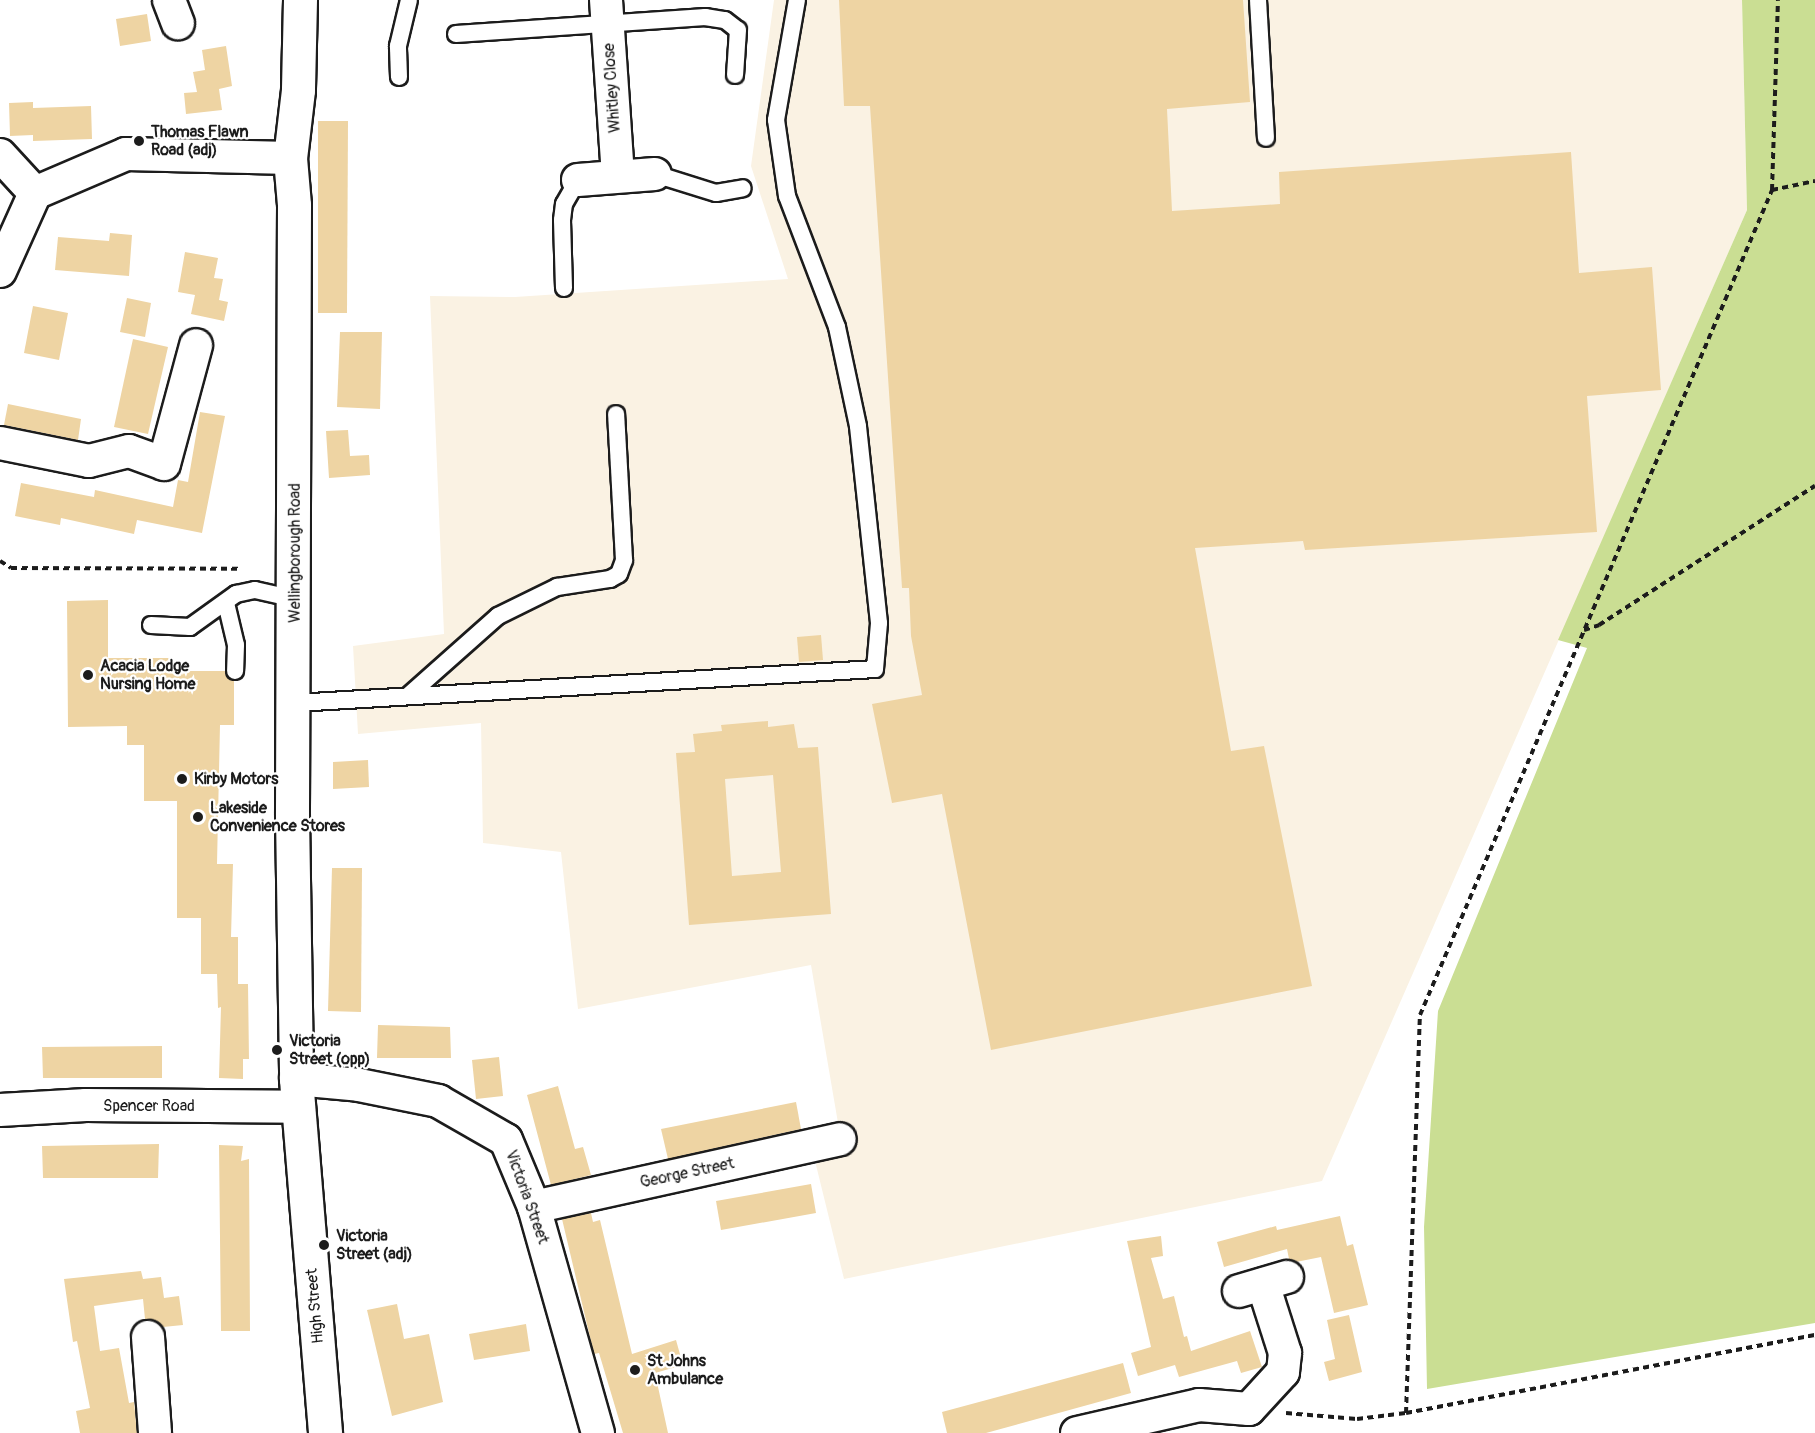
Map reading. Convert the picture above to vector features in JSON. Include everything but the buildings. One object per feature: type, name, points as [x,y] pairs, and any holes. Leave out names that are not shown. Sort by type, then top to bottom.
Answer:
[{"type":"main road","name":"Wellingborough Road","points":[[297,1093],[292,815],[296,599],[294,205],[290,158],[298,90],[300,0]]},
{"type":"main road","name":"High Street","points":[[297,1093],[325,1433]]},
{"type":"street","name":"Whitley Close","points":[[607,11],[618,176]]},
{"type":"street","points":[[3,256],[35,193],[126,154],[290,158]]},
{"type":"street","points":[[0,155],[35,193]]},
{"type":"street","points":[[578,180],[654,174]]},
{"type":"street","points":[[0,443],[89,461],[129,451],[164,464],[196,345]]},
{"type":"street","name":"Victoria Street","points":[[297,1093],[359,1085],[438,1101],[506,1140],[534,1207],[598,1433]]},
{"type":"street","name":"Spencer Road","points":[[0,1110],[297,1093]]},
{"type":"street","name":"George Street","points":[[534,1207],[840,1139]]},
{"type":"street","points":[[1077,1433],[1199,1406],[1250,1421],[1283,1372],[1285,1353],[1263,1284]]},
{"type":"street","points":[[148,1337],[155,1433]]},
{"type":"lane","points":[[399,77],[398,46],[409,0]]},
{"type":"lane","points":[[295,703],[875,669],[879,623],[858,426],[837,327],[787,196],[776,120],[797,0]]},
{"type":"lane","points":[[1258,0],[1266,138]]},
{"type":"lane","points":[[456,34],[607,11],[705,17],[725,20],[738,30],[735,75]]},
{"type":"lane","points":[[654,174],[716,193],[743,188]]},
{"type":"lane","points":[[564,288],[562,220],[564,204],[578,180]]},
{"type":"lane","points":[[409,695],[498,615],[557,587],[610,579],[619,574],[624,560],[616,414]]},
{"type":"lane","points":[[152,625],[190,627],[236,594],[255,590],[296,599]]},
{"type":"lane","points":[[226,603],[236,645],[236,671]]},
{"type":"path","points":[[1406,1413],[1420,1015],[1772,190],[1778,0]]},
{"type":"path","points":[[1772,190],[1815,181]]},
{"type":"path","points":[[1584,630],[1599,625],[1815,486]]},
{"type":"path","points":[[0,561],[11,568],[248,568]]},
{"type":"path","points":[[1250,1421],[1357,1419],[1406,1413],[1815,1335]]},
{"type":"shaded area","points":[[774,0],[1742,0],[1747,210],[1322,1181],[844,1279],[816,1165],[838,1123],[811,965],[578,1009],[561,852],[483,843],[481,723],[358,734],[353,646],[444,634],[430,296],[515,297],[788,279],[751,166]]},
{"type":"green space","points":[[1742,0],[1815,0],[1815,1323],[1427,1389],[1424,1227],[1438,1011],[1587,648],[1558,640],[1747,210]]},
{"type":"place","name":"Thomas Flawn Road (adj)","points":[[139,141]]},
{"type":"place","name":"Acacia Lodge Nursing Home","points":[[88,675]]},
{"type":"place","name":"Kirby Motors","points":[[182,779]]},
{"type":"place","name":"Lakeside Convenience Stores","points":[[198,817]]},
{"type":"place","name":"Victoria Street (opp)","points":[[277,1050]]},
{"type":"place","name":"Victoria Street (adj)","points":[[324,1245]]},
{"type":"place","name":"St Johns Ambulance","points":[[635,1370]]}]
